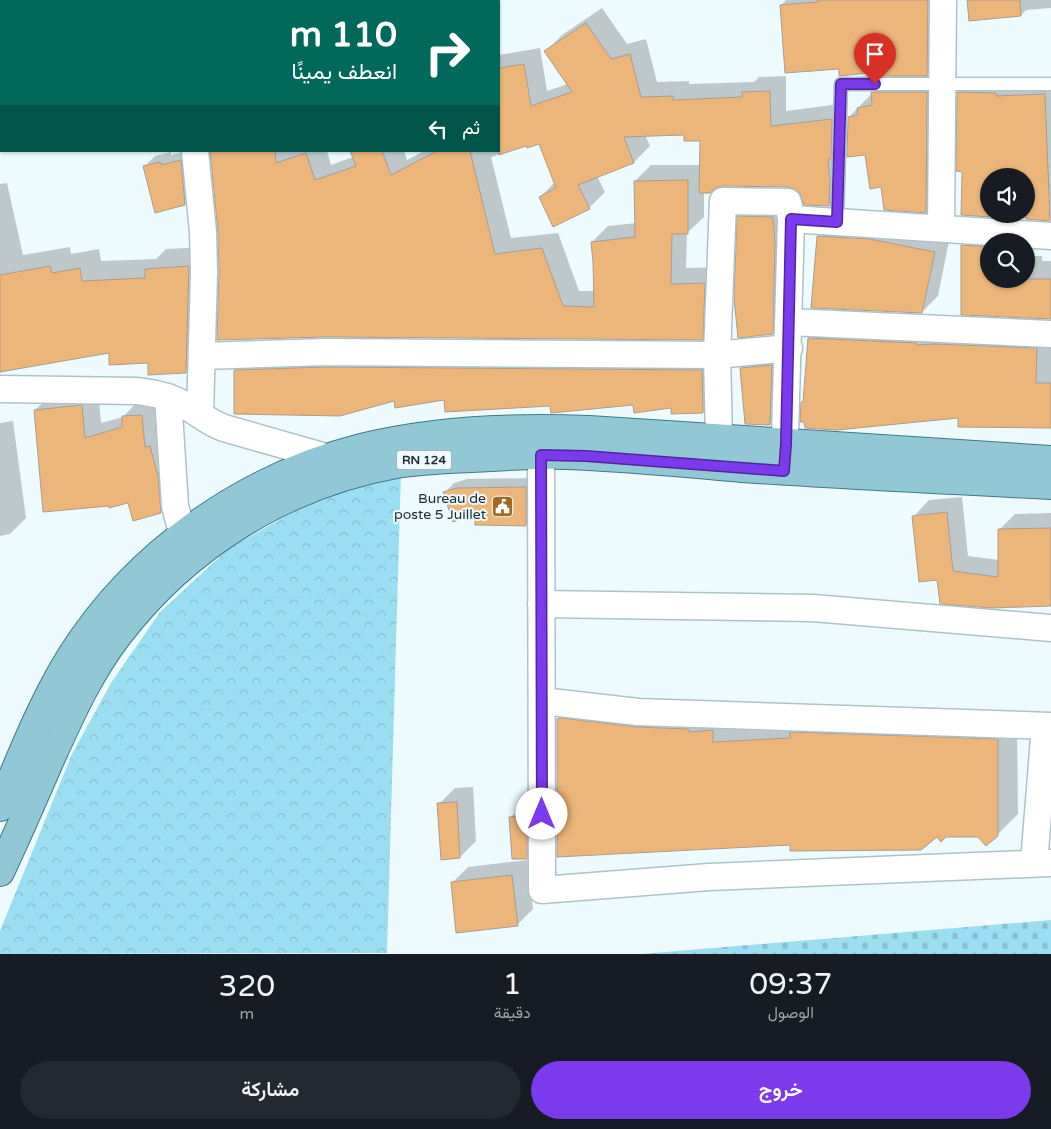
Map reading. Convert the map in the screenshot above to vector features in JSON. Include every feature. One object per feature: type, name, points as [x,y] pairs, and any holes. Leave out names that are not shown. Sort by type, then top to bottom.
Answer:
[{"type":"main road","name":"RN 124","points":[[0,872],[8,839],[78,698],[116,637],[139,608],[164,582],[206,518],[266,484],[296,470],[369,446],[426,436],[541,428],[1051,460]]},
{"type":"main road","name":"RN 124","points":[[0,807],[36,722],[53,687],[73,654],[96,622],[149,564],[244,521],[302,492],[333,480],[396,464],[428,460],[541,455],[586,456],[784,471],[1051,485]]},
{"type":"street","points":[[941,228],[943,0]]},
{"type":"street","points":[[195,152],[203,232],[204,272],[200,415]]},
{"type":"street","points":[[719,439],[717,355],[723,201],[788,202],[791,219],[784,471]]},
{"type":"street","points":[[791,219],[1051,236]]},
{"type":"street","points":[[789,322],[1051,334]]},
{"type":"street","points":[[202,356],[326,352],[717,355],[788,348]]},
{"type":"street","points":[[0,389],[137,391],[168,397],[184,404],[224,428],[329,458]]},
{"type":"street","points":[[168,397],[175,506],[190,545]]},
{"type":"street","points":[[541,428],[542,890],[709,877],[1043,863],[1048,726],[638,712],[542,701]]},
{"type":"street","points":[[541,604],[813,608],[1051,628]]},
{"type":"lane","points":[[837,222],[841,84],[1051,84]]},
{"type":"green space","points":[[401,471],[387,953],[0,954],[0,931],[72,754],[111,683],[160,612],[228,549],[323,495]]},
{"type":"green space","points":[[1051,920],[1051,954],[641,954]]},
{"type":"building","points":[[817,0],[928,0],[927,76],[869,76],[869,73],[839,76],[839,69],[785,73],[780,5],[818,2]]},
{"type":"building","points":[[967,0],[1020,0],[1021,16],[969,21]]},
{"type":"building","points":[[586,23],[611,59],[630,54],[641,97],[673,96],[673,100],[742,97],[742,92],[770,91],[771,126],[832,119],[831,159],[828,160],[830,180],[829,206],[804,205],[800,193],[788,187],[723,186],[715,188],[710,193],[699,193],[700,141],[684,141],[684,135],[624,137],[634,163],[578,185],[590,209],[553,227],[539,197],[556,188],[539,144],[527,148],[526,146],[499,155],[500,68],[524,64],[531,106],[572,92],[544,51]]},
{"type":"building","points":[[871,92],[927,92],[926,213],[884,210],[881,187],[870,189],[865,155],[847,157],[848,117],[858,115],[857,108],[872,105]]},
{"type":"building","points":[[957,92],[996,93],[996,96],[1045,94],[1050,221],[1035,220],[1035,168],[980,168],[980,216],[961,215],[962,172],[956,171]]},
{"type":"building","points":[[210,152],[275,152],[276,163],[306,153],[315,180],[356,166],[350,152],[382,152],[391,175],[435,152],[470,152],[495,254],[542,248],[563,306],[594,307],[591,242],[635,237],[634,181],[688,180],[688,234],[672,234],[671,284],[705,283],[703,340],[326,337],[217,340],[218,232]]},
{"type":"building","points":[[181,160],[185,205],[155,213],[143,166],[160,162],[161,165]]},
{"type":"building","points":[[737,216],[773,217],[775,241],[773,334],[738,338],[734,298]]},
{"type":"building","points":[[817,236],[869,239],[935,252],[922,313],[811,308]]},
{"type":"building","points":[[961,245],[980,246],[980,288],[1035,288],[1035,279],[1051,279],[1051,319],[961,315]]},
{"type":"building","points":[[50,266],[52,273],[80,268],[82,281],[145,278],[145,269],[189,266],[186,373],[148,375],[148,363],[109,365],[109,353],[0,372],[0,275]]},
{"type":"building","points":[[808,338],[917,343],[916,345],[1037,348],[1036,383],[1051,383],[1051,428],[958,427],[958,418],[837,430],[805,428],[804,422],[800,422]]},
{"type":"building","points":[[772,365],[770,425],[745,424],[740,368]]},
{"type":"building","points":[[326,367],[702,370],[703,413],[671,414],[671,408],[634,413],[633,405],[551,413],[550,406],[445,412],[444,400],[395,408],[394,401],[340,416],[234,414],[234,370]]},
{"type":"building","points":[[82,405],[85,438],[122,427],[122,416],[142,415],[145,447],[150,446],[158,476],[161,513],[133,521],[128,503],[109,508],[109,506],[43,512],[34,410]]},
{"type":"building","name":"Bureau de poste 5 Juillet","points":[[526,487],[526,526],[475,525],[475,514],[453,522],[443,492],[457,488]]},
{"type":"building","points":[[947,512],[953,571],[998,577],[998,529],[1051,528],[1051,606],[992,608],[940,604],[937,580],[919,582],[912,516]]},
{"type":"building","points":[[557,719],[636,727],[689,729],[689,732],[713,730],[713,742],[790,738],[790,732],[998,739],[998,836],[986,846],[978,837],[946,837],[941,842],[937,837],[921,850],[790,851],[790,845],[557,857]]},
{"type":"building","points":[[457,802],[460,858],[441,860],[437,803]]},
{"type":"building","points":[[527,816],[527,859],[512,859],[509,817]]},
{"type":"building","points":[[512,875],[518,926],[456,933],[451,882]]},
{"type":"place","name":"Bureau de poste 5 Juillet","points":[[502,506]]},
{"type":"route","points":[[542,814],[541,455],[586,456],[784,471],[791,219],[837,222],[841,84],[875,84]]}]
